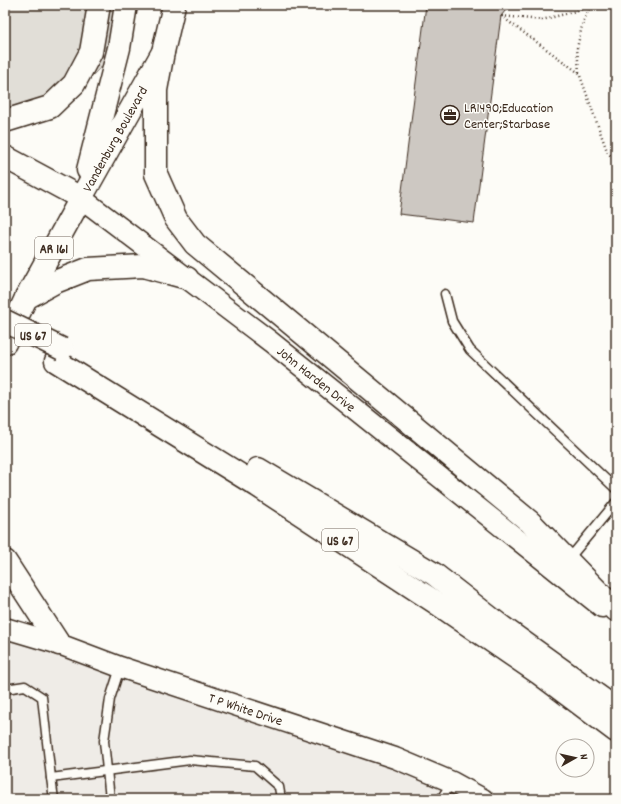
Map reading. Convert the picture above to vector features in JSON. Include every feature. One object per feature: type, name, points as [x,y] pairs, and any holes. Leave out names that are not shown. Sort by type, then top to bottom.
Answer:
[{"type":"main road","points":[[5,121],[50,108],[74,84],[91,52],[99,5]]},
{"type":"main road","name":"Vandenburg Boulevard","points":[[81,198],[119,48],[126,5]]},
{"type":"main road","name":"Vandenburg Boulevard","points":[[81,198],[163,52],[174,5]]},
{"type":"main road","points":[[163,52],[156,90],[156,174],[176,219],[195,244],[530,522],[616,610]]},
{"type":"main road","name":"John Harden Drive","points":[[5,157],[81,198]]},
{"type":"main road","name":"AR 161","points":[[5,343],[26,298],[81,198]]},
{"type":"main road","points":[[26,298],[55,282],[88,268],[142,266],[187,278]]},
{"type":"main road","name":"US 67","points":[[5,321],[435,602],[540,674],[616,731]]},
{"type":"main road","name":"US 67","points":[[5,336],[59,355],[262,471],[434,574],[502,627],[616,709]]},
{"type":"main road","points":[[5,561],[59,644]]},
{"type":"street","name":"John Harden Drive","points":[[81,198],[272,342],[616,618]]},
{"type":"street","name":"T P White Drive","points":[[5,628],[59,644],[120,667],[396,758],[452,782],[483,799]]},
{"type":"lane","points":[[445,294],[452,321],[470,350],[616,489]]},
{"type":"lane","points":[[567,560],[616,502]]},
{"type":"lane","points":[[110,799],[104,742],[110,699],[120,667]]},
{"type":"lane","points":[[5,689],[25,686],[42,697],[54,799]]},
{"type":"lane","points":[[51,778],[190,760],[255,766],[279,786],[281,799]]},
{"type":"lane","points":[[441,799],[452,782]]},
{"type":"path","points":[[579,73],[501,16],[542,20],[580,10],[587,5]]},
{"type":"path","points":[[591,5],[583,22],[577,48],[579,73],[607,151],[616,162]]},
{"type":"shaded area","points":[[5,5],[126,5],[119,48],[95,73],[62,102],[5,126]]},
{"type":"shaded area","points":[[5,628],[483,799],[5,799]]},
{"type":"building","name":"LR1490;Education Center;Starbase","points":[[426,5],[510,5],[501,16],[474,223],[399,214]]},
{"type":"place","name":"LR1490;Education Center;Starbase","points":[[450,115]]}]
